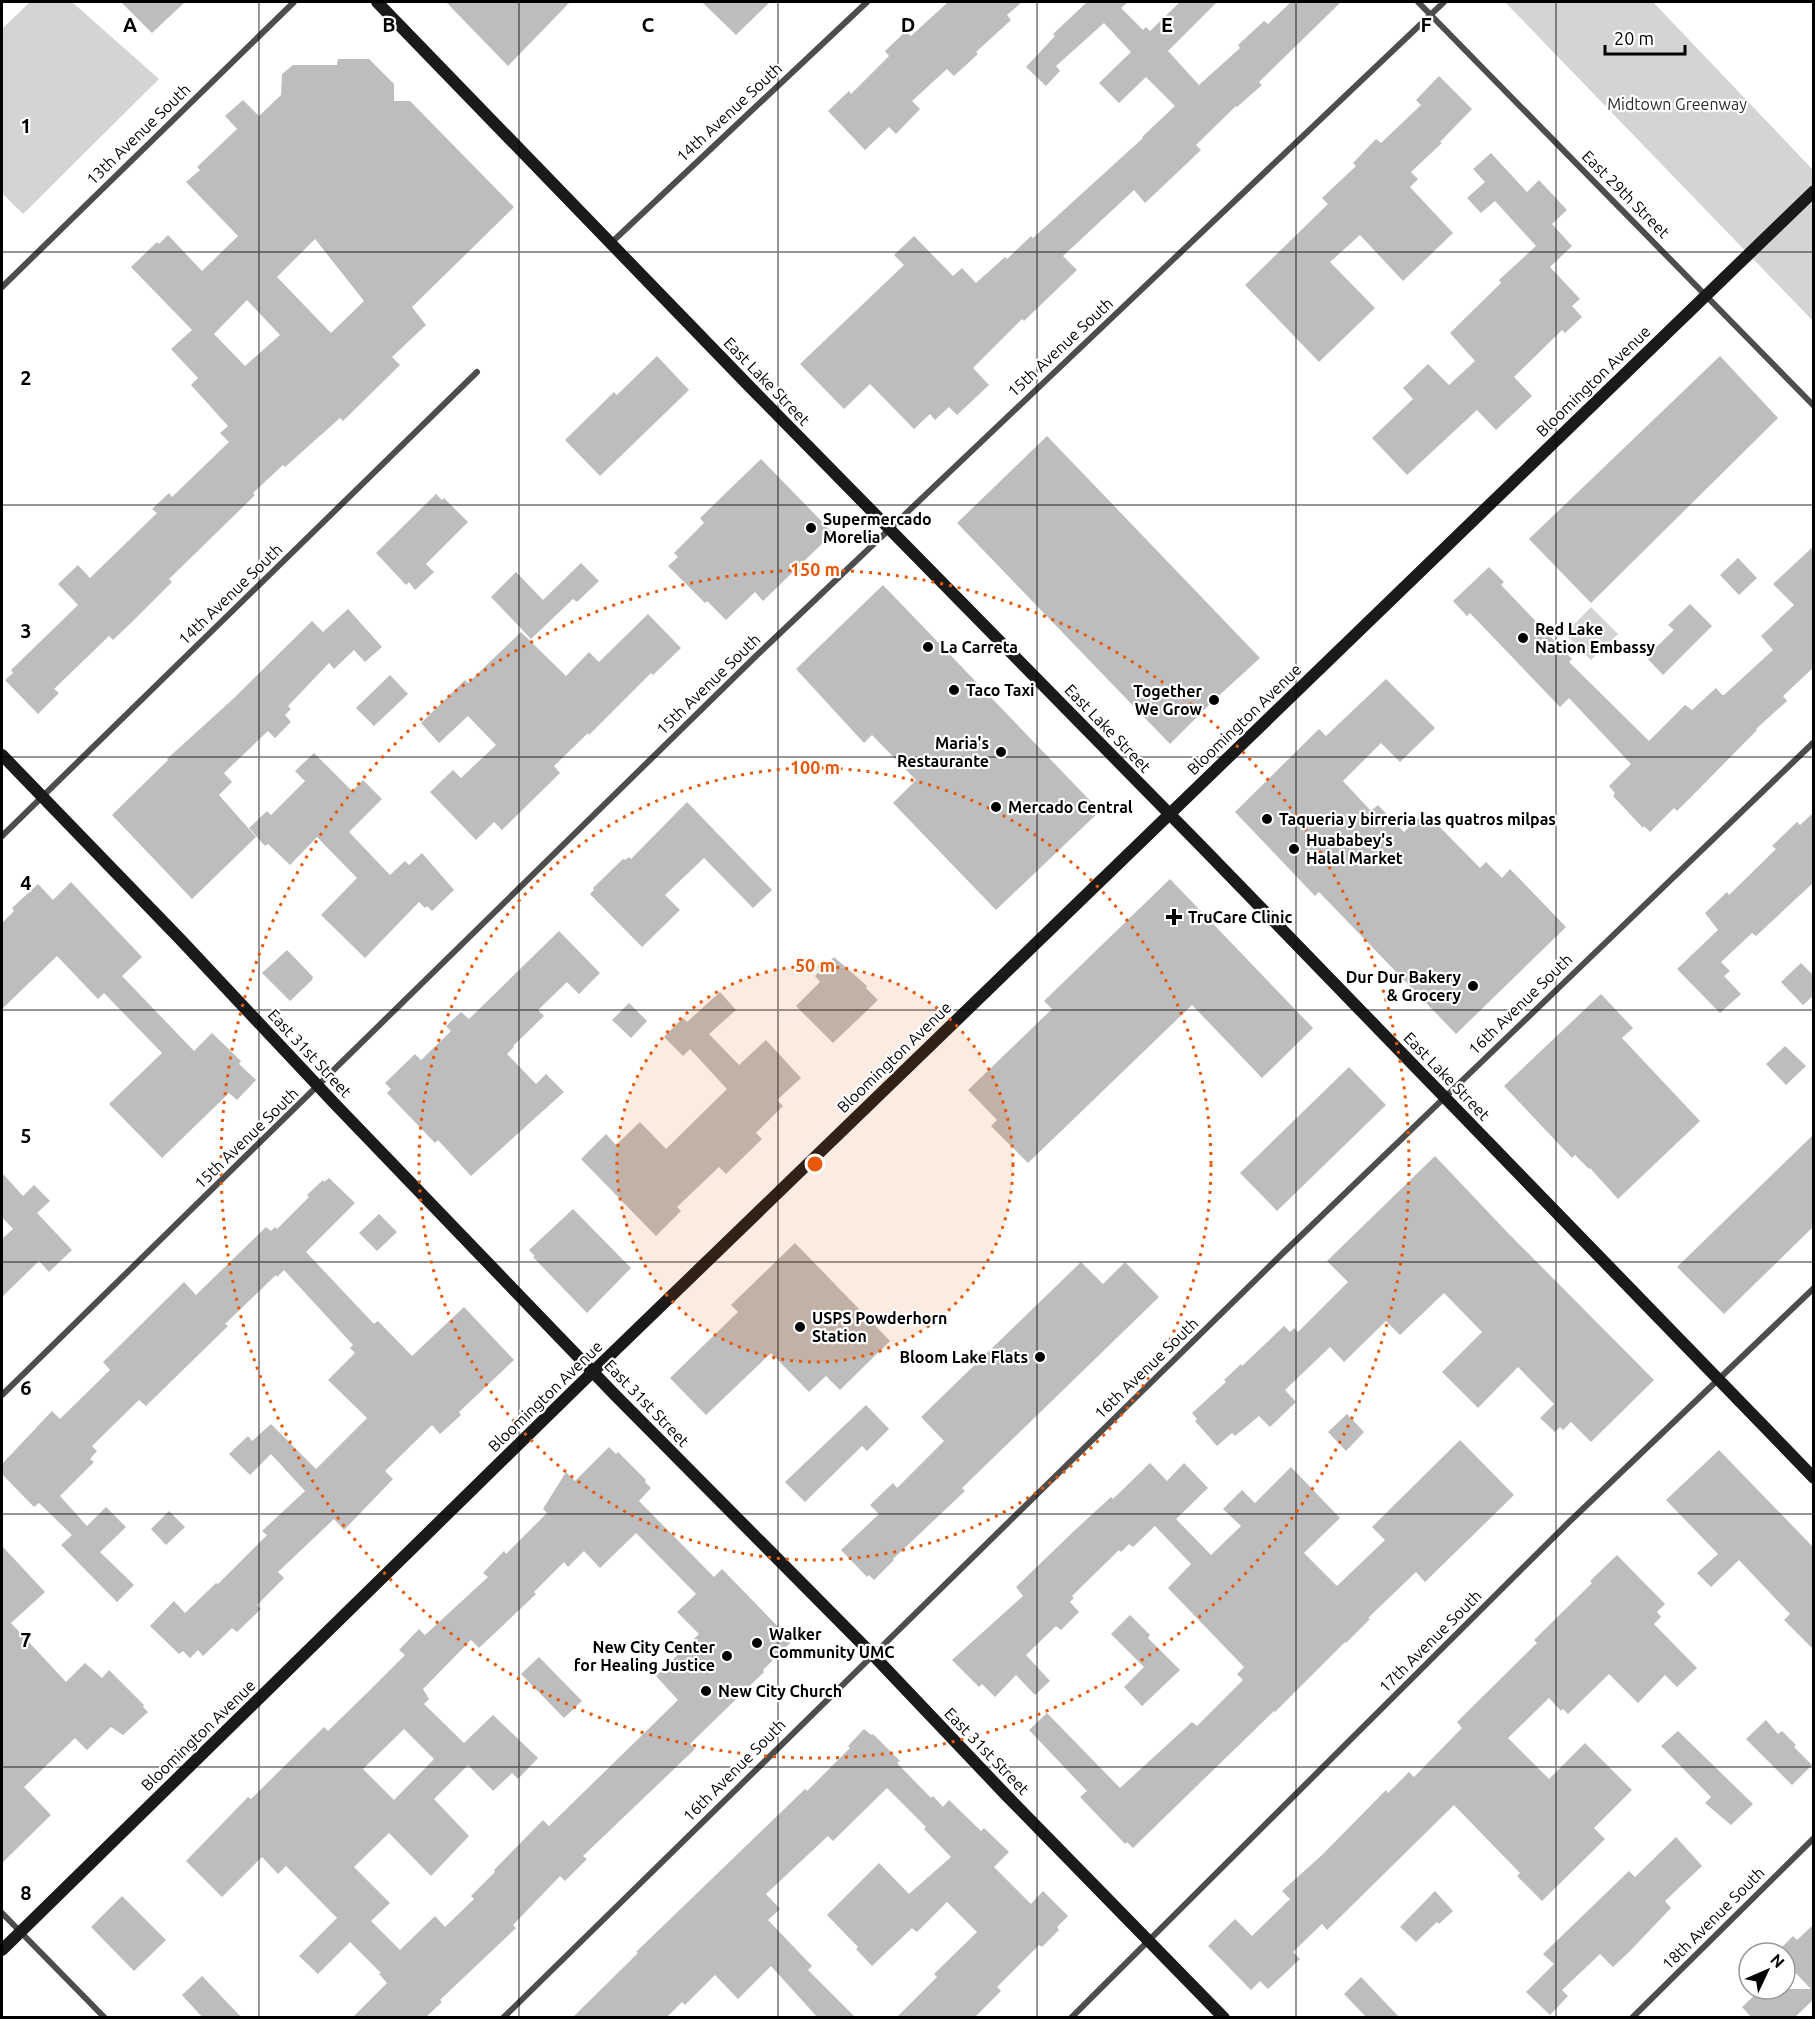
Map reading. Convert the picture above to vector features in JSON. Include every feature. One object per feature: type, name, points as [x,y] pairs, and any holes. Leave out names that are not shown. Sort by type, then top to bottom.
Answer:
[{"type":"street","name":"13th Avenue South","points":[[2,287],[294,2]]},
{"type":"street","name":"East Lake Street","points":[[377,2],[1814,1478]]},
{"type":"street","name":"14th Avenue South","points":[[611,243],[867,2]]},
{"type":"street","name":"East 29th Street","points":[[1418,2],[1814,406]]},
{"type":"street","name":"15th Avenue South","points":[[2,1395],[889,528],[1444,2]]},
{"type":"street","name":"Bloomington Avenue","points":[[2,1950],[593,1372],[1169,813],[1397,597],[1705,294],[1814,191]]},
{"type":"street","name":"14th Avenue South","points":[[2,836],[477,372]]},
{"type":"street","name":"16th Avenue South","points":[[503,2018],[1444,1096],[1814,742]]},
{"type":"street","name":"East 31st Street","points":[[2,755],[593,1372],[872,1654],[1224,2018]]},
{"type":"street","name":"17th Avenue South","points":[[1071,2018],[1558,1533],[1814,1288]]},
{"type":"street","name":"18th Avenue South","points":[[1632,2018],[1814,1838]]},
{"type":"street","points":[[2,1913],[105,2018]]},
{"type":"green space","points":[[30,2],[72,2],[159,79],[23,214],[2,193],[2,29]]},
{"type":"green space","name":"Midtown Greenway","points":[[1505,2],[1653,2],[1813,170],[1813,321]]},
{"type":"green space","points":[[1591,607],[1618,634],[1591,660],[1565,634]]},
{"type":"building","points":[[121,2],[185,2],[152,33]]},
{"type":"building","points":[[446,2],[570,2],[508,66]]},
{"type":"building","points":[[702,2],[770,2],[736,35]]},
{"type":"building","points":[[948,2],[1022,2],[1007,15],[1011,20],[954,76],[947,69],[912,101],[920,109],[896,134],[889,127],[865,150],[828,111],[849,91],[851,94],[889,56],[885,51],[906,31],[911,36]]},
{"type":"building","points":[[1084,2],[1128,2],[1121,8],[1143,30],[1146,27],[1150,31],[1180,2],[1217,2],[1168,51],[1199,85],[1240,48],[1238,45],[1264,21],[1268,24],[1291,2],[1341,2],[1259,82],[1262,85],[1236,106],[1196,145],[1201,150],[1145,203],[1134,190],[1063,256],[1077,270],[1024,321],[1022,319],[973,368],[989,385],[957,415],[949,407],[935,420],[930,414],[914,429],[870,384],[844,409],[800,364],[904,265],[894,255],[914,236],[953,276],[962,268],[976,283],[1005,257],[1007,259],[1031,236],[1033,238],[1175,106],[1146,77],[1119,103],[1099,83],[1131,52],[1104,23],[1056,66],[1060,71],[1046,86],[1026,67],[1055,36],[1053,34],[1086,3]]},
{"type":"building","points":[[338,59],[369,59],[394,84],[394,101],[410,101],[514,207],[412,307],[426,325],[392,357],[400,365],[343,421],[340,418],[253,493],[255,495],[169,579],[172,582],[134,620],[113,640],[109,636],[54,689],[59,693],[38,714],[5,680],[13,673],[11,670],[78,605],[58,584],[78,565],[90,578],[157,513],[152,509],[169,493],[172,497],[229,442],[220,433],[228,426],[191,385],[198,378],[171,349],[192,330],[131,267],[157,242],[159,244],[168,235],[202,271],[238,236],[186,182],[200,170],[197,167],[237,129],[225,116],[243,100],[259,116],[281,95],[282,74],[293,65],[337,65]],"holes":[[[315,239],[364,301],[331,333],[277,277]],[[247,300],[280,335],[245,366],[214,334]]]},
{"type":"building","points":[[1439,76],[1472,109],[1440,142],[1442,143],[1411,172],[1418,179],[1410,187],[1453,233],[1403,281],[1360,235],[1330,262],[1375,308],[1319,362],[1245,285],[1328,204],[1322,198],[1356,166],[1353,163],[1376,139],[1381,143],[1421,105],[1416,100]]},
{"type":"building","points":[[1491,153],[1527,192],[1539,180],[1567,210],[1552,224],[1572,246],[1550,267],[1580,299],[1572,306],[1582,317],[1565,333],[1562,330],[1514,377],[1532,396],[1496,430],[1477,410],[1407,475],[1372,438],[1413,399],[1403,388],[1428,364],[1449,385],[1475,361],[1450,333],[1501,283],[1499,280],[1536,246],[1495,201],[1481,213],[1467,198],[1485,182],[1473,169]]},
{"type":"building","points":[[657,356],[689,390],[600,476],[565,440],[614,392],[617,395]]},
{"type":"building","points":[[1720,356],[1778,418],[1591,603],[1529,539]]},
{"type":"building","points":[[1047,436],[1260,658],[1170,744],[957,523]]},
{"type":"building","points":[[761,459],[833,533],[763,601],[755,592],[726,620],[707,601],[705,603],[668,566],[678,557],[674,553],[704,523],[700,518]]},
{"type":"building","points":[[436,494],[442,500],[444,498],[468,522],[426,564],[434,572],[415,590],[409,582],[406,585],[376,553]]},
{"type":"building","points":[[1814,546],[1814,667],[1783,696],[1787,701],[1756,729],[1677,811],[1674,808],[1650,832],[1644,826],[1643,828],[1613,796],[1615,793],[1609,786],[1631,764],[1569,698],[1560,707],[1470,613],[1467,616],[1453,601],[1489,567],[1504,582],[1501,585],[1572,659],[1569,662],[1649,741],[1685,705],[1692,710],[1716,688],[1724,695],[1773,650],[1761,636],[1794,605],[1773,584]]},
{"type":"building","points":[[1738,558],[1757,578],[1739,595],[1720,575]]},
{"type":"building","points":[[581,563],[599,581],[577,602],[573,599],[531,639],[491,597],[516,572],[543,600]]},
{"type":"building","points":[[883,585],[1100,811],[996,910],[893,803],[916,780],[872,735],[864,743],[796,669]]},
{"type":"building","points":[[1690,604],[1712,626],[1663,675],[1646,657],[1674,630],[1668,625]]},
{"type":"building","points":[[348,609],[382,647],[365,662],[354,650],[334,669],[329,663],[288,706],[291,709],[285,715],[291,722],[275,738],[268,731],[224,773],[232,782],[219,795],[256,837],[192,899],[112,815],[167,759],[234,698],[312,621],[323,632]]},
{"type":"building","points":[[648,614],[681,648],[653,675],[651,673],[589,735],[588,733],[554,766],[560,773],[502,830],[494,822],[476,840],[430,792],[453,770],[461,778],[496,745],[468,716],[439,743],[421,723],[465,680],[468,683],[521,632],[566,676],[589,652],[599,662]]},
{"type":"building","points":[[390,675],[408,694],[374,726],[356,708]]},
{"type":"building","points":[[1386,679],[1435,728],[1400,762],[1381,743],[1343,781],[1371,811],[1378,805],[1404,832],[1425,812],[1480,868],[1486,862],[1502,878],[1510,869],[1566,927],[1456,1034],[1319,892],[1315,896],[1235,812],[1319,729],[1326,736]]},
{"type":"building","points":[[314,753],[352,791],[363,780],[382,799],[349,832],[390,875],[405,861],[409,865],[422,853],[454,890],[432,911],[419,902],[365,958],[321,915],[357,878],[317,837],[290,865],[268,844],[265,846],[249,828],[267,811],[271,815],[305,781],[295,771]]},
{"type":"building","points":[[687,802],[772,890],[753,908],[704,858],[665,895],[680,910],[642,947],[590,894],[593,888],[623,859],[629,857],[631,859]]},
{"type":"building","points":[[1814,812],[1814,882],[1756,936],[1752,933],[1721,962],[1730,971],[1724,976],[1741,994],[1720,1013],[1677,969],[1718,930],[1705,913],[1727,892],[1729,895],[1776,849],[1772,846],[1797,822],[1800,825]]},
{"type":"building","points":[[1170,879],[1313,1028],[1262,1078],[1192,1005],[1028,1163],[991,1126],[997,1120],[968,1090],[1052,1009],[1044,1001]]},
{"type":"building","points":[[71,882],[142,957],[122,976],[194,1051],[212,1033],[241,1061],[239,1064],[256,1080],[237,1100],[229,1093],[162,1158],[109,1104],[162,1053],[104,993],[98,999],[57,956],[2,1009],[2,923],[14,911],[12,908],[38,884],[53,900]]},
{"type":"building","points":[[559,931],[600,973],[579,994],[567,982],[538,1010],[544,1016],[507,1054],[536,1084],[546,1074],[564,1092],[471,1176],[438,1140],[435,1143],[387,1093],[391,1089],[385,1083],[415,1054],[421,1060],[451,1031],[446,1026],[461,1012],[469,1019]]},
{"type":"building","points":[[287,950],[313,977],[290,1001],[262,973]]},
{"type":"building","points":[[834,957],[867,986],[866,988],[878,1000],[833,1043],[796,1006],[820,982],[815,976]]},
{"type":"building","points":[[1801,963],[1814,976],[1814,995],[1803,1005],[1781,982]]},
{"type":"building","points":[[720,992],[736,1010],[709,1034],[739,1065],[766,1040],[801,1078],[777,1100],[783,1106],[756,1133],[762,1139],[726,1174],[719,1167],[677,1207],[681,1211],[656,1236],[581,1159],[606,1134],[616,1145],[640,1122],[666,1149],[727,1089],[690,1049],[683,1056],[664,1037],[683,1018],[687,1022]]},
{"type":"building","points":[[1601,994],[1633,1028],[1622,1038],[1700,1121],[1618,1199],[1590,1168],[1575,1155],[1572,1158],[1504,1086]]},
{"type":"building","points":[[629,1003],[647,1021],[631,1038],[612,1020]]},
{"type":"building","points":[[1785,1046],[1806,1066],[1786,1085],[1766,1064]]},
{"type":"building","points":[[1349,1067],[1386,1105],[1277,1211],[1240,1173]]},
{"type":"building","points":[[1814,1134],[1814,1226],[1724,1314],[1677,1267]]},
{"type":"building","points":[[1435,1156],[1654,1380],[1591,1442],[1571,1422],[1563,1430],[1560,1427],[1555,1432],[1540,1418],[1554,1404],[1518,1367],[1478,1408],[1442,1372],[1482,1332],[1444,1293],[1400,1335],[1386,1321],[1344,1362],[1330,1347],[1285,1390],[1296,1402],[1270,1427],[1259,1416],[1235,1436],[1232,1433],[1217,1446],[1195,1421],[1197,1419],[1192,1413],[1226,1382],[1224,1380],[1284,1326],[1290,1332],[1294,1328],[1298,1332],[1348,1282],[1327,1261]]},
{"type":"building","points":[[2,1173],[23,1196],[34,1185],[50,1201],[37,1213],[72,1250],[49,1272],[39,1261],[2,1297],[2,1239],[13,1229],[2,1217]]},
{"type":"building","points":[[329,1178],[355,1203],[306,1252],[374,1324],[378,1321],[412,1356],[464,1307],[514,1360],[459,1412],[461,1415],[440,1434],[432,1425],[385,1471],[393,1479],[344,1530],[334,1519],[278,1572],[284,1578],[257,1605],[261,1609],[237,1632],[232,1628],[203,1656],[198,1650],[190,1658],[183,1651],[179,1654],[150,1626],[174,1601],[185,1613],[267,1535],[262,1531],[305,1491],[271,1454],[250,1475],[229,1454],[248,1436],[252,1441],[271,1424],[316,1469],[367,1418],[328,1380],[355,1353],[350,1348],[353,1345],[284,1270],[225,1324],[228,1326],[146,1406],[139,1400],[92,1446],[97,1451],[90,1459],[94,1462],[60,1496],[87,1526],[106,1507],[126,1527],[100,1552],[134,1585],[117,1602],[61,1545],[72,1535],[39,1503],[34,1507],[2,1474],[2,1464],[52,1411],[60,1419],[110,1370],[103,1362],[184,1282],[196,1295],[266,1227],[271,1231],[275,1227],[277,1229],[309,1197],[307,1195],[323,1180],[324,1182]]},
{"type":"building","points":[[573,1209],[631,1268],[587,1313],[529,1250]]},
{"type":"building","points":[[379,1214],[397,1232],[377,1251],[359,1233]]},
{"type":"building","name":"USPS Powderhorn Station","points":[[795,1243],[890,1341],[840,1390],[826,1376],[809,1392],[771,1353],[706,1415],[670,1378],[738,1312],[731,1305]]},
{"type":"building","name":"Bloom Lake Flats","points":[[1081,1262],[1103,1284],[1125,1262],[1159,1297],[962,1488],[965,1491],[874,1580],[869,1575],[867,1577],[841,1550],[879,1514],[870,1505],[893,1483],[897,1488],[944,1441],[921,1417]]},
{"type":"building","points":[[866,1405],[889,1429],[867,1451],[862,1446],[805,1502],[785,1482]]},
{"type":"building","points":[[1347,1414],[1364,1432],[1346,1451],[1328,1432]]},
{"type":"building","points":[[1460,1440],[1514,1495],[1425,1582],[1416,1572],[1368,1618],[1370,1619],[1346,1643],[1133,1848],[1127,1842],[1125,1844],[1080,1797],[1087,1791],[1029,1730],[1047,1713],[1120,1788],[1192,1722],[1197,1726],[1243,1680],[1237,1674],[1244,1667],[1168,1588],[1191,1564],[1155,1526],[1133,1547],[1129,1544],[1121,1552],[1119,1550],[1072,1596],[1074,1598],[1070,1602],[1079,1612],[1061,1630],[1056,1626],[1026,1655],[1050,1681],[1035,1695],[1016,1675],[995,1697],[982,1684],[979,1687],[952,1660],[1023,1596],[1016,1587],[1150,1463],[1167,1481],[1184,1463],[1208,1488],[1176,1519],[1211,1555],[1241,1526],[1223,1509],[1242,1490],[1255,1503],[1291,1467],[1340,1518],[1304,1553],[1337,1586],[1385,1540],[1372,1527]]},
{"type":"building","points":[[609,1447],[616,1454],[618,1452],[651,1488],[639,1501],[714,1577],[722,1569],[792,1641],[763,1670],[764,1672],[690,1744],[695,1749],[583,1856],[587,1859],[565,1881],[560,1876],[513,1925],[516,1928],[440,2000],[442,2002],[425,2018],[352,2018],[387,1983],[379,1974],[381,1973],[350,1942],[318,1974],[299,1956],[337,1918],[286,1866],[278,1874],[262,1857],[222,1897],[186,1861],[248,1797],[251,1799],[324,1727],[328,1731],[368,1692],[405,1655],[399,1650],[419,1629],[425,1635],[488,1577],[483,1573],[504,1551],[506,1554],[547,1513],[543,1509],[566,1472],[575,1481]],"holes":[[[636,1533],[696,1594],[677,1612],[699,1634],[656,1676],[678,1700],[549,1826],[543,1820],[471,1896],[474,1899],[445,1927],[435,1916],[400,1950],[371,1921],[390,1903],[354,1867],[389,1833],[431,1876],[469,1836],[434,1799],[468,1765],[493,1791],[512,1773],[518,1779],[538,1758],[493,1715],[464,1743],[424,1704],[429,1699],[423,1689],[471,1640],[479,1648],[536,1594],[534,1592],[564,1562],[568,1567],[584,1551],[600,1568]],[[404,1729],[434,1759],[394,1800],[363,1769]]]},
{"type":"building","points":[[1719,1450],[1814,1548],[1814,1650],[1784,1620],[1790,1614],[1739,1560],[1711,1587],[1697,1573],[1718,1554],[1666,1500]]},
{"type":"building","points":[[169,1511],[185,1527],[166,1545],[151,1529]]},
{"type":"building","points":[[2,1546],[45,1592],[11,1623],[66,1682],[85,1663],[102,1678],[109,1670],[144,1705],[143,1707],[148,1712],[123,1735],[111,1727],[87,1750],[75,1738],[24,1787],[51,1815],[2,1863]]},
{"type":"building","points":[[1617,1555],[1665,1604],[1657,1612],[1661,1617],[1654,1624],[1697,1668],[1677,1687],[1665,1675],[1638,1703],[1609,1674],[1568,1714],[1563,1709],[1561,1711],[1549,1698],[1508,1738],[1549,1779],[1585,1743],[1632,1790],[1594,1828],[1605,1839],[1542,1901],[1517,1876],[1520,1873],[1454,1805],[1327,1930],[1322,1924],[1293,1952],[1300,1959],[1268,1989],[1260,1981],[1251,1990],[1208,1946],[1235,1919],[1252,1936],[1290,1899],[1282,1891],[1322,1855],[1386,1790],[1388,1793],[1409,1772],[1414,1777],[1462,1728],[1457,1722],[1537,1643],[1534,1640]]},
{"type":"building","points":[[1130,1615],[1150,1635],[1148,1638],[1180,1670],[1142,1706],[1124,1687],[1144,1667],[1111,1634]]},
{"type":"building","points":[[539,1657],[582,1701],[564,1718],[521,1674]]},
{"type":"building","points":[[1766,1720],[1778,1734],[1782,1731],[1812,1765],[1792,1785],[1746,1739]]},
{"type":"building","points":[[864,1729],[871,1735],[873,1734],[900,1761],[897,1763],[931,1798],[933,1796],[943,1807],[949,1800],[981,1831],[984,1828],[1009,1852],[994,1867],[1031,1904],[1043,1891],[1068,1916],[1057,1927],[1059,1930],[1042,1947],[1039,1945],[997,1987],[1001,1991],[974,2018],[896,2018],[937,1977],[934,1974],[977,1932],[947,1902],[917,1932],[912,1928],[872,1966],[856,1949],[858,1947],[827,1915],[879,1863],[909,1894],[951,1857],[924,1829],[926,1827],[887,1788],[833,1841],[828,1836],[766,1894],[780,1909],[768,1920],[812,1966],[808,1970],[856,2018],[818,2018],[771,1966],[738,1999],[715,1975],[685,2005],[682,2002],[666,2018],[572,2018],[638,1953],[636,1952],[805,1789],[807,1791],[850,1748],[848,1746]]},
{"type":"building","points":[[1678,1731],[1753,1804],[1731,1825],[1705,1803],[1711,1797],[1661,1746]]},
{"type":"building","points":[[1676,1837],[1702,1866],[1665,1901],[1671,1908],[1629,1952],[1613,1967],[1600,1954],[1562,1990],[1568,1996],[1550,2015],[1526,1992],[1554,1964],[1543,1954],[1629,1871],[1635,1877]]},
{"type":"building","points":[[1435,1891],[1453,1911],[1439,1924],[1437,1922],[1416,1942],[1400,1927]]},
{"type":"building","points":[[122,1896],[166,1940],[134,1971],[91,1927]]},
{"type":"building","points":[[1814,1924],[1814,1999],[1794,2018],[1752,2018],[1742,2007],[1748,2001],[1797,2001],[1797,1989],[1811,1989],[1797,1974],[1797,1941],[1788,1941],[1793,1936],[1797,1940]]},
{"type":"building","points":[[202,1976],[242,2018],[203,2018],[182,1995]]},
{"type":"building","points":[[1361,1977],[1400,2018],[1367,2018],[1344,1994]]},
{"type":"place","name":"Supermercado Morelia","points":[[811,528]]},
{"type":"place","name":"Red Lake Nation Embassy","points":[[1523,638]]},
{"type":"place","name":"La Carreta","points":[[928,647]]},
{"type":"place","name":"Taco Taxi","points":[[954,690]]},
{"type":"place","name":"Together We Grow","points":[[1214,700]]},
{"type":"place","name":"Maria's Restaurante","points":[[1001,752]]},
{"type":"place","name":"Mercado Central","points":[[996,807]]},
{"type":"place","name":"Taqueria y birreria las quatros milpas","points":[[1267,819]]},
{"type":"place","name":"Huababey's Halal Market","points":[[1294,849]]},
{"type":"place","name":"TruCare Clinic","points":[[1174,917]]},
{"type":"place","name":"Dur Dur Bakery & Grocery","points":[[1473,986]]},
{"type":"place","name":"USPS Powderhorn Station","points":[[800,1327]]},
{"type":"place","name":"Bloom Lake Flats","points":[[1040,1357]]},
{"type":"place","name":"Walker Community UMC","points":[[757,1643]]},
{"type":"place","name":"New City Center for Healing Justice","points":[[727,1656]]},
{"type":"place","name":"New City Church","points":[[706,1691]]}]
